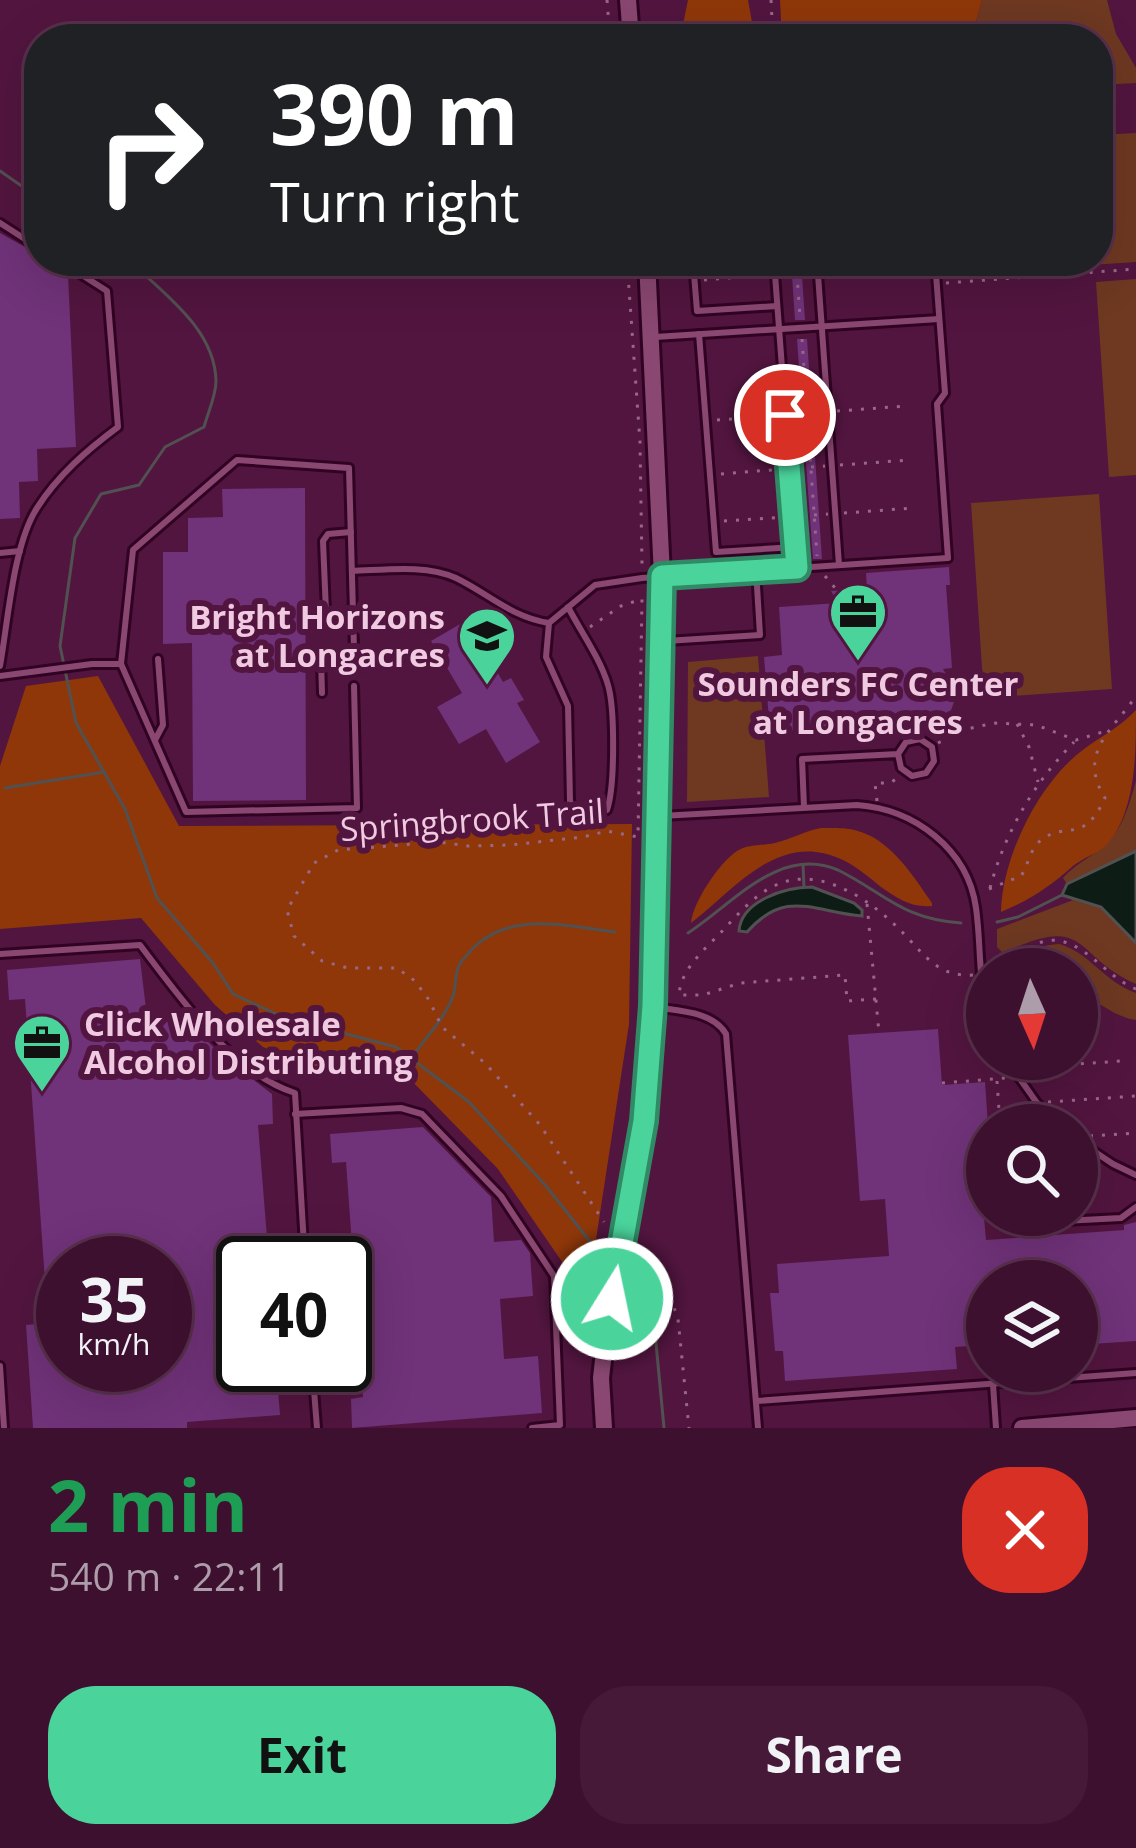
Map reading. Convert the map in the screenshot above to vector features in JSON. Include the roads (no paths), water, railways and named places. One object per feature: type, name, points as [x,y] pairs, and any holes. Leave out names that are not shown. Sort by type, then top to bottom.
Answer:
[{"type":"street","points":[[604,1428],[606,1334],[644,1121],[653,1006],[662,576],[647,276]]},
{"type":"street","points":[[1022,1428],[1136,1418]]},
{"type":"lane","points":[[0,666],[20,551],[34,510],[76,459],[118,427],[107,291],[84,276]]},
{"type":"lane","points":[[694,276],[697,311],[777,306]]},
{"type":"lane","points":[[775,276],[797,568]]},
{"type":"lane","points":[[818,276],[839,565]]},
{"type":"lane","points":[[568,607],[607,680],[611,698],[612,793],[607,810],[591,817],[574,809],[570,801],[568,706],[545,653],[549,623],[568,607],[601,583],[948,558],[937,404],[945,393],[936,276]]},
{"type":"lane","points":[[652,337],[939,319]]},
{"type":"lane","points":[[699,334],[716,553],[795,548]]},
{"type":"lane","points":[[322,693],[321,660],[354,650],[349,468],[237,460],[133,550],[121,664],[186,812],[357,808],[354,686]]},
{"type":"lane","points":[[351,532],[328,534],[322,541],[326,612],[353,615]]},
{"type":"lane","points":[[0,553],[20,551]]},
{"type":"lane","points":[[661,642],[760,634],[756,570]]},
{"type":"lane","points":[[352,571],[431,571],[453,576],[525,619],[549,623]]},
{"type":"lane","points":[[154,740],[163,725],[158,658]]},
{"type":"lane","points":[[0,676],[121,664]]},
{"type":"lane","points":[[912,739],[932,747],[934,761],[920,776],[906,773],[898,754],[912,739]]},
{"type":"lane","points":[[804,808],[802,759],[898,754]]},
{"type":"lane","points":[[659,816],[857,805],[883,808],[914,821],[956,857],[973,891],[979,948]]},
{"type":"lane","points":[[0,954],[140,945],[225,1048],[271,1082],[295,1093],[303,1236]]},
{"type":"lane","points":[[653,1006],[708,1018],[725,1029],[758,1428]]},
{"type":"lane","points":[[1021,1080],[1037,1103]]},
{"type":"lane","points":[[296,1114],[401,1108],[422,1114],[501,1196],[554,1276],[560,1425],[532,1428]]},
{"type":"lane","points":[[1098,1152],[1136,1175]]},
{"type":"lane","points":[[1098,1219],[1121,1218],[1136,1207]]},
{"type":"lane","points":[[0,1366],[4,1428]]},
{"type":"lane","points":[[1098,1376],[1136,1373]]},
{"type":"lane","points":[[756,1401],[966,1386]]},
{"type":"lane","points":[[314,1392],[317,1428]]},
{"type":"lane","points":[[994,1392],[996,1428]]},
{"type":"waterway","points":[[0,171],[24,188]]},
{"type":"waterway","points":[[146,276],[207,345],[215,392],[204,427],[165,447],[139,485],[101,494],[75,538],[60,646],[76,723],[125,809],[157,898],[233,994],[285,1018],[396,1047],[469,1102],[546,1186],[611,1268]]},
{"type":"waterway","points":[[5,788],[104,772]]},
{"type":"waterway","points":[[688,933],[776,871],[816,864],[838,870],[909,911],[961,923]]},
{"type":"waterway","points":[[803,865],[804,887]]},
{"type":"waterway","points":[[997,922],[1062,895]]},
{"type":"waterway","points":[[412,1057],[451,1002],[459,965],[486,937],[503,929],[539,924],[615,932]]},
{"type":"waterway","points":[[621,1280],[654,1322],[664,1428]]},
{"type":"place","name":"Sounders FC Center at Longacres","points":[[858,663]]},
{"type":"place","name":"Bright Horizons at Longacres","points":[[487,687]]},
{"type":"place","name":"Click Wholesale Alcohol Distributing","points":[[42,1094]]}]
